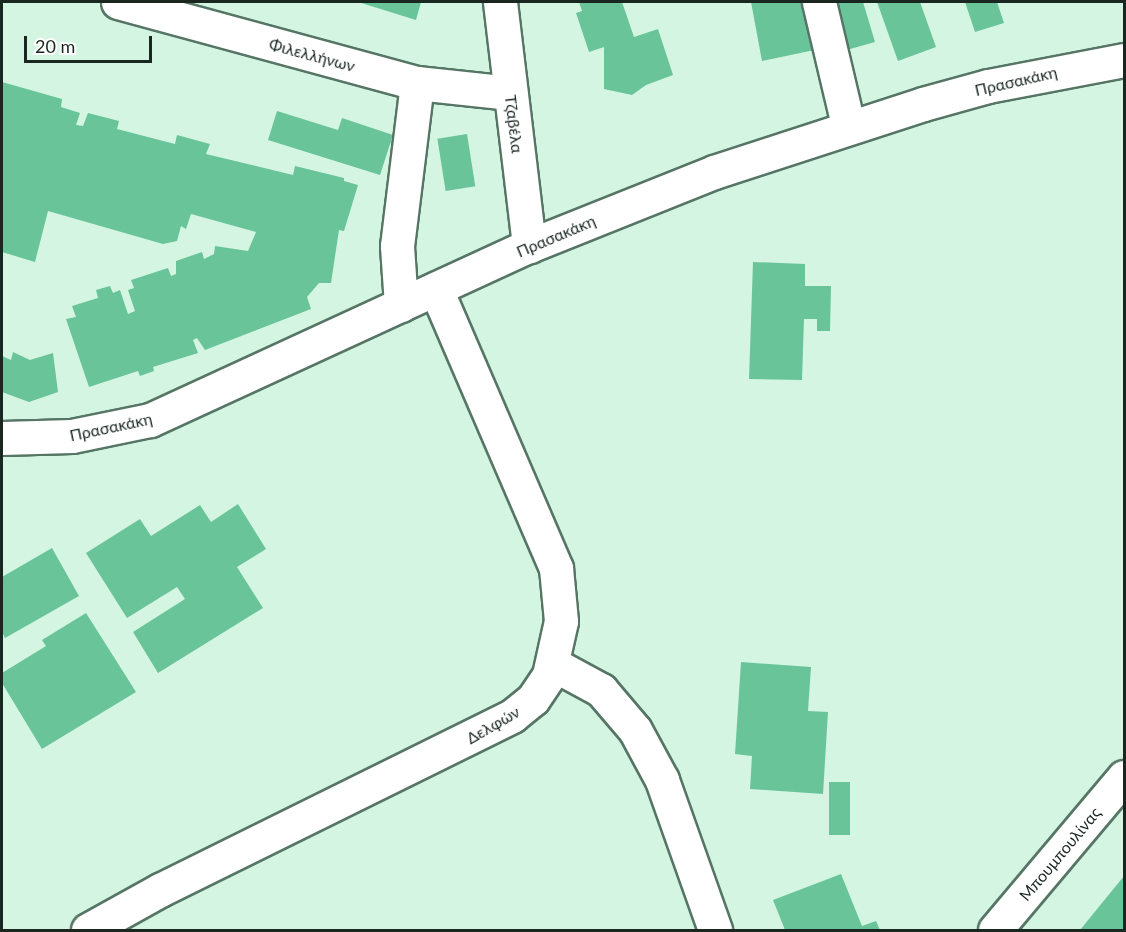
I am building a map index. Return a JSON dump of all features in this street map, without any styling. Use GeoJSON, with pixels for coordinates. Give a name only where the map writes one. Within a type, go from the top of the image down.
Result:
{"type":"FeatureCollection","features":[{"type":"Feature","properties":{"kind":"street","name":"Φιλελλήνων"},"geometry":{"type":"LineString","coordinates":[[118,2],[417,83],[510,93]]}},
{"type":"Feature","properties":{"kind":"street","name":"Τζαβέλα"},"geometry":{"type":"LineString","coordinates":[[500,2],[529,246]]}},
{"type":"Feature","properties":{"kind":"street"},"geometry":{"type":"LineString","coordinates":[[819,2],[849,125]]}},
{"type":"Feature","properties":{"kind":"street","name":"Πρασακάκη"},"geometry":{"type":"LineString","coordinates":[[2,438],[72,436],[150,420],[529,246],[714,172],[849,125],[988,86],[1125,60]]}},
{"type":"Feature","properties":{"kind":"street"},"geometry":{"type":"LineString","coordinates":[[401,304],[397,246],[417,83]]}},
{"type":"Feature","properties":{"kind":"street","name":"Δελφών"},"geometry":{"type":"LineString","coordinates":[[88,930],[170,885],[512,716],[538,693],[553,664],[562,609],[556,568],[436,289]]}},
{"type":"Feature","properties":{"kind":"street"},"geometry":{"type":"LineString","coordinates":[[553,664],[601,690],[635,730],[662,780],[715,930]]}},
{"type":"Feature","properties":{"kind":"street","name":"Μπουμπουλίνας"},"geometry":{"type":"LineString","coordinates":[[995,930],[1125,777]]}},
{"type":"Feature","properties":{"kind":"building"},"geometry":{"type":"Polygon","coordinates":[[[358,2],[421,2],[416,20],[358,2]]]}},
{"type":"Feature","properties":{"kind":"building"},"geometry":{"type":"Polygon","coordinates":[[[579,2],[622,2],[634,37],[658,29],[673,75],[646,85],[632,95],[604,89],[604,47],[589,52],[576,13],[582,11],[579,2]]]}},
{"type":"Feature","properties":{"kind":"building"},"geometry":{"type":"Polygon","coordinates":[[[751,2],[814,2],[824,48],[762,61],[751,2]]]}},
{"type":"Feature","properties":{"kind":"building"},"geometry":{"type":"Polygon","coordinates":[[[828,2],[863,2],[875,42],[843,51],[828,2]]]}},
{"type":"Feature","properties":{"kind":"building"},"geometry":{"type":"Polygon","coordinates":[[[877,2],[920,2],[936,47],[898,61],[877,2]]]}},
{"type":"Feature","properties":{"kind":"building"},"geometry":{"type":"Polygon","coordinates":[[[965,2],[997,2],[1004,23],[975,32],[965,2]]]}},
{"type":"Feature","properties":{"kind":"building"},"geometry":{"type":"Polygon","coordinates":[[[2,82],[62,99],[61,107],[80,113],[76,125],[83,126],[88,113],[119,121],[117,129],[175,144],[177,135],[210,144],[206,154],[293,175],[295,166],[344,178],[344,181],[358,185],[344,231],[339,230],[331,283],[319,283],[307,297],[311,309],[205,350],[197,338],[193,340],[198,353],[153,367],[154,371],[140,376],[138,371],[89,387],[66,319],[76,317],[72,306],[98,298],[96,290],[110,286],[113,293],[120,290],[128,314],[135,311],[128,290],[134,288],[131,280],[168,268],[171,276],[176,274],[176,261],[202,252],[204,259],[214,254],[215,246],[248,251],[256,232],[191,214],[186,229],[181,226],[177,241],[163,244],[48,211],[35,262],[2,252],[2,82]]]}},
{"type":"Feature","properties":{"kind":"building"},"geometry":{"type":"Polygon","coordinates":[[[277,111],[338,130],[342,118],[393,135],[380,175],[268,140],[277,111]]]}},
{"type":"Feature","properties":{"kind":"building"},"geometry":{"type":"Polygon","coordinates":[[[467,134],[475,186],[446,191],[437,139],[467,134]]]}},
{"type":"Feature","properties":{"kind":"building"},"geometry":{"type":"Polygon","coordinates":[[[753,262],[805,264],[805,286],[831,286],[830,331],[817,331],[817,319],[804,319],[802,380],[749,379],[753,262]]]}},
{"type":"Feature","properties":{"kind":"building"},"geometry":{"type":"Polygon","coordinates":[[[13,352],[30,360],[53,353],[58,392],[29,402],[2,392],[2,356],[11,360],[13,352]]]}},
{"type":"Feature","properties":{"kind":"building"},"geometry":{"type":"Polygon","coordinates":[[[238,504],[266,549],[237,567],[263,608],[158,673],[133,632],[185,599],[177,587],[127,618],[86,553],[140,519],[151,536],[200,505],[211,522],[238,504]]]}},
{"type":"Feature","properties":{"kind":"building"},"geometry":{"type":"Polygon","coordinates":[[[52,548],[79,596],[5,638],[2,632],[2,577],[52,548]]]}},
{"type":"Feature","properties":{"kind":"building"},"geometry":{"type":"Polygon","coordinates":[[[86,613],[136,692],[42,749],[2,683],[2,673],[46,646],[42,640],[86,613]]]}},
{"type":"Feature","properties":{"kind":"building"},"geometry":{"type":"Polygon","coordinates":[[[741,662],[811,667],[808,711],[828,712],[823,794],[750,789],[752,756],[735,754],[741,662]]]}},
{"type":"Feature","properties":{"kind":"building"},"geometry":{"type":"Polygon","coordinates":[[[829,782],[850,782],[850,835],[829,835],[829,782]]]}},
{"type":"Feature","properties":{"kind":"building"},"geometry":{"type":"Polygon","coordinates":[[[841,874],[862,926],[876,921],[880,930],[785,930],[773,900],[841,874]]]}},
{"type":"Feature","properties":{"kind":"building"},"geometry":{"type":"Polygon","coordinates":[[[1124,876],[1124,930],[1080,930],[1124,876]]]}}]}
